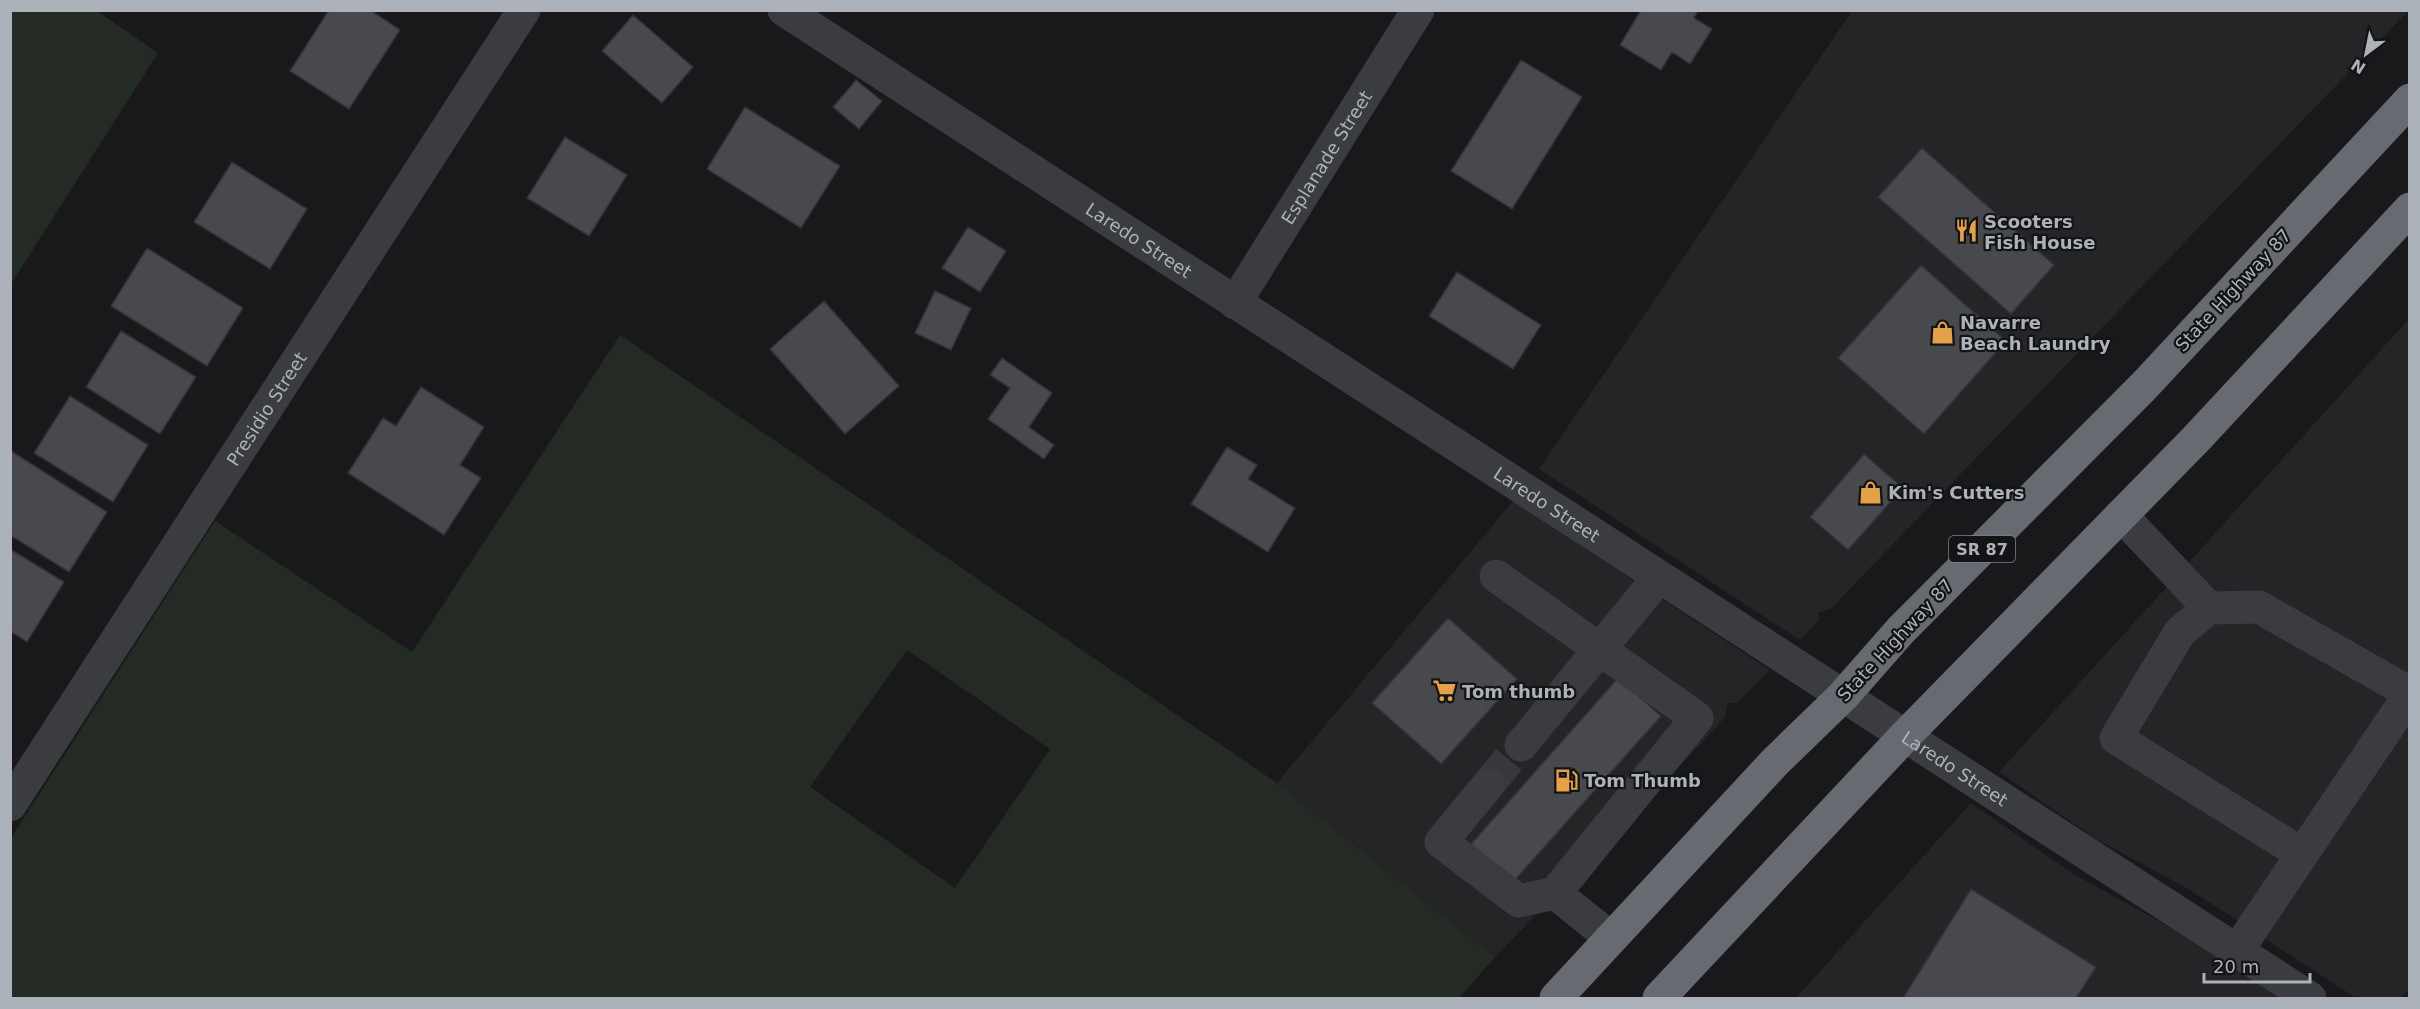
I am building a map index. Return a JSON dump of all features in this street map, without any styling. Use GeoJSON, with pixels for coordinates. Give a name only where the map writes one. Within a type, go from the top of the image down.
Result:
{"type":"FeatureCollection","features":[{"type":"Feature","properties":{"kind":"highway","name":"State Highway 87"},"geometry":{"type":"LineString","coordinates":[[1556,999],[1775,762],[1843,696],[1910,622],[2144,386],[2409,100]]}},
{"type":"Feature","properties":{"kind":"highway"},"geometry":{"type":"LineString","coordinates":[[1659,999],[1905,736],[2196,439],[2409,209]]}},
{"type":"Feature","properties":{"kind":"street","name":"Presidio Street"},"geometry":{"type":"LineString","coordinates":[[10,805],[524,10]]}},
{"type":"Feature","properties":{"kind":"street","name":"Laredo Street"},"geometry":{"type":"LineString","coordinates":[[784,10],[2310,999]]}},
{"type":"Feature","properties":{"kind":"street","name":"Esplanade Street"},"geometry":{"type":"LineString","coordinates":[[1235,303],[1418,10]]}},
{"type":"Feature","properties":{"kind":"street"},"geometry":{"type":"LineString","coordinates":[[2121,515],[2209,608]]}},
{"type":"Feature","properties":{"kind":"street"},"geometry":{"type":"LineString","coordinates":[[1488,785],[1441,842],[1519,901],[1555,893],[1697,718],[1497,576]]}},
{"type":"Feature","properties":{"kind":"street"},"geometry":{"type":"LineString","coordinates":[[1521,745],[1659,577]]}},
{"type":"Feature","properties":{"kind":"street"},"geometry":{"type":"LineString","coordinates":[[2237,951],[2302,854],[2409,693],[2259,608],[2209,608],[2180,632],[2116,738],[2302,854]]}},
{"type":"Feature","properties":{"kind":"street"},"geometry":{"type":"LineString","coordinates":[[1555,893],[1611,938]]}},
{"type":"Feature","properties":{"kind":"shaded area"},"geometry":{"type":"Polygon","coordinates":[[[11,10],[97,11],[158,53],[11,284],[11,10]]]}},
{"type":"Feature","properties":{"kind":"shaded area"},"geometry":{"type":"Polygon","coordinates":[[[1852,11],[2408,11],[1832,608],[1818,613],[1819,620],[1800,640],[1539,469],[1852,11]]]}},
{"type":"Feature","properties":{"kind":"shaded area"},"geometry":{"type":"Polygon","coordinates":[[[2409,319],[2410,988],[2400,998],[2356,998],[2195,893],[2095,838],[1999,772],[2409,319]]]}},
{"type":"Feature","properties":{"kind":"shaded area"},"geometry":{"type":"Polygon","coordinates":[[[620,335],[1277,783],[1495,957],[1459,998],[11,998],[11,838],[215,521],[412,652],[620,335]],[[907,650],[810,787],[955,888],[1050,749],[907,650]]]}},
{"type":"Feature","properties":{"kind":"shaded area"},"geometry":{"type":"Polygon","coordinates":[[[1513,501],[1770,670],[1737,703],[1728,703],[1725,716],[1717,727],[1495,957],[1277,783],[1513,501]]]}},
{"type":"Feature","properties":{"kind":"shaded area"},"geometry":{"type":"Polygon","coordinates":[[[1971,803],[2072,873],[2173,929],[2280,998],[1796,998],[1971,803]]]}},
{"type":"Feature","properties":{"kind":"building"},"geometry":{"type":"Polygon","coordinates":[[[329,10],[370,10],[400,30],[349,109],[290,71],[329,10]]]}},
{"type":"Feature","properties":{"kind":"building"},"geometry":{"type":"Polygon","coordinates":[[[1641,10],[1698,10],[1694,18],[1712,29],[1690,64],[1672,52],[1661,70],[1620,45],[1641,10]]]}},
{"type":"Feature","properties":{"kind":"building"},"geometry":{"type":"Polygon","coordinates":[[[633,15],[693,67],[662,103],[602,51],[633,15]]]}},
{"type":"Feature","properties":{"kind":"building"},"geometry":{"type":"Polygon","coordinates":[[[1521,60],[1582,97],[1512,209],[1451,171],[1521,60]]]}},
{"type":"Feature","properties":{"kind":"building"},"geometry":{"type":"Polygon","coordinates":[[[856,80],[882,101],[859,129],[833,107],[856,80]]]}},
{"type":"Feature","properties":{"kind":"building"},"geometry":{"type":"Polygon","coordinates":[[[745,107],[840,166],[801,228],[707,169],[745,107]]]}},
{"type":"Feature","properties":{"kind":"building"},"geometry":{"type":"Polygon","coordinates":[[[565,137],[627,175],[589,236],[527,198],[565,137]]]}},
{"type":"Feature","properties":{"kind":"building","name":"Scooters Fish House"},"geometry":{"type":"Polygon","coordinates":[[[1922,148],[2054,265],[2011,314],[1878,197],[1922,148]]]}},
{"type":"Feature","properties":{"kind":"building"},"geometry":{"type":"Polygon","coordinates":[[[232,162],[307,209],[270,269],[194,222],[232,162]]]}},
{"type":"Feature","properties":{"kind":"building"},"geometry":{"type":"Polygon","coordinates":[[[968,227],[1006,251],[980,292],[942,268],[968,227]]]}},
{"type":"Feature","properties":{"kind":"building"},"geometry":{"type":"Polygon","coordinates":[[[147,248],[243,308],[207,366],[111,306],[147,248]]]}},
{"type":"Feature","properties":{"kind":"building"},"geometry":{"type":"Polygon","coordinates":[[[1921,265],[2006,341],[1924,434],[1838,358],[1921,265]]]}},
{"type":"Feature","properties":{"kind":"building"},"geometry":{"type":"Polygon","coordinates":[[[1457,272],[1541,325],[1513,369],[1429,316],[1457,272]]]}},
{"type":"Feature","properties":{"kind":"building"},"geometry":{"type":"Polygon","coordinates":[[[935,291],[971,308],[951,350],[915,333],[935,291]]]}},
{"type":"Feature","properties":{"kind":"building"},"geometry":{"type":"Polygon","coordinates":[[[824,301],[899,386],[845,434],[770,349],[824,301]]]}},
{"type":"Feature","properties":{"kind":"building"},"geometry":{"type":"Polygon","coordinates":[[[121,331],[196,377],[160,434],[86,387],[121,331]]]}},
{"type":"Feature","properties":{"kind":"building"},"geometry":{"type":"Polygon","coordinates":[[[1002,358],[1052,393],[1029,427],[1054,445],[1044,459],[988,419],[1010,388],[990,375],[1002,358]]]}},
{"type":"Feature","properties":{"kind":"building"},"geometry":{"type":"Polygon","coordinates":[[[421,387],[484,427],[460,465],[481,478],[444,535],[348,473],[383,418],[396,426],[421,387]]]}},
{"type":"Feature","properties":{"kind":"building"},"geometry":{"type":"Polygon","coordinates":[[[70,396],[148,445],[113,502],[34,453],[70,396]]]}},
{"type":"Feature","properties":{"kind":"building"},"geometry":{"type":"Polygon","coordinates":[[[1227,447],[1257,465],[1248,479],[1295,508],[1268,552],[1191,504],[1227,447]]]}},
{"type":"Feature","properties":{"kind":"building"},"geometry":{"type":"Polygon","coordinates":[[[11,451],[107,512],[69,572],[10,535],[11,451]]]}},
{"type":"Feature","properties":{"kind":"building"},"geometry":{"type":"Polygon","coordinates":[[[1864,454],[1903,488],[1848,550],[1810,517],[1864,454]]]}},
{"type":"Feature","properties":{"kind":"building"},"geometry":{"type":"Polygon","coordinates":[[[10,549],[64,582],[27,642],[10,631],[10,549]]]}},
{"type":"Feature","properties":{"kind":"building","name":"Tom thumb"},"geometry":{"type":"Polygon","coordinates":[[[1448,618],[1517,679],[1441,764],[1372,703],[1448,618]]]}},
{"type":"Feature","properties":{"kind":"building","name":"Tom Thumb"},"geometry":{"type":"Polygon","coordinates":[[[1618,678],[1661,716],[1514,881],[1471,844],[1618,678]]]}},
{"type":"Feature","properties":{"kind":"building"},"geometry":{"type":"Polygon","coordinates":[[[1971,889],[2096,967],[2076,998],[1903,998],[1971,889]]]}},
{"type":"Feature","properties":{"kind":"tunnel"},"geometry":{"type":"LineString","coordinates":[[1488,785],[1521,745]]}},
{"type":"Feature","properties":{"kind":"place","name":"Scooters Fish House"},"geometry":{"type":"Point","coordinates":[1966,231]}},
{"type":"Feature","properties":{"kind":"place","name":"Navarre Beach Laundry"},"geometry":{"type":"Point","coordinates":[1942,332]}},
{"type":"Feature","properties":{"kind":"place","name":"Kim's Cutters"},"geometry":{"type":"Point","coordinates":[1870,492]}},
{"type":"Feature","properties":{"kind":"place","name":"Tom thumb"},"geometry":{"type":"Point","coordinates":[1444,691]}},
{"type":"Feature","properties":{"kind":"place","name":"Tom Thumb"},"geometry":{"type":"Point","coordinates":[1566,780]}}]}
